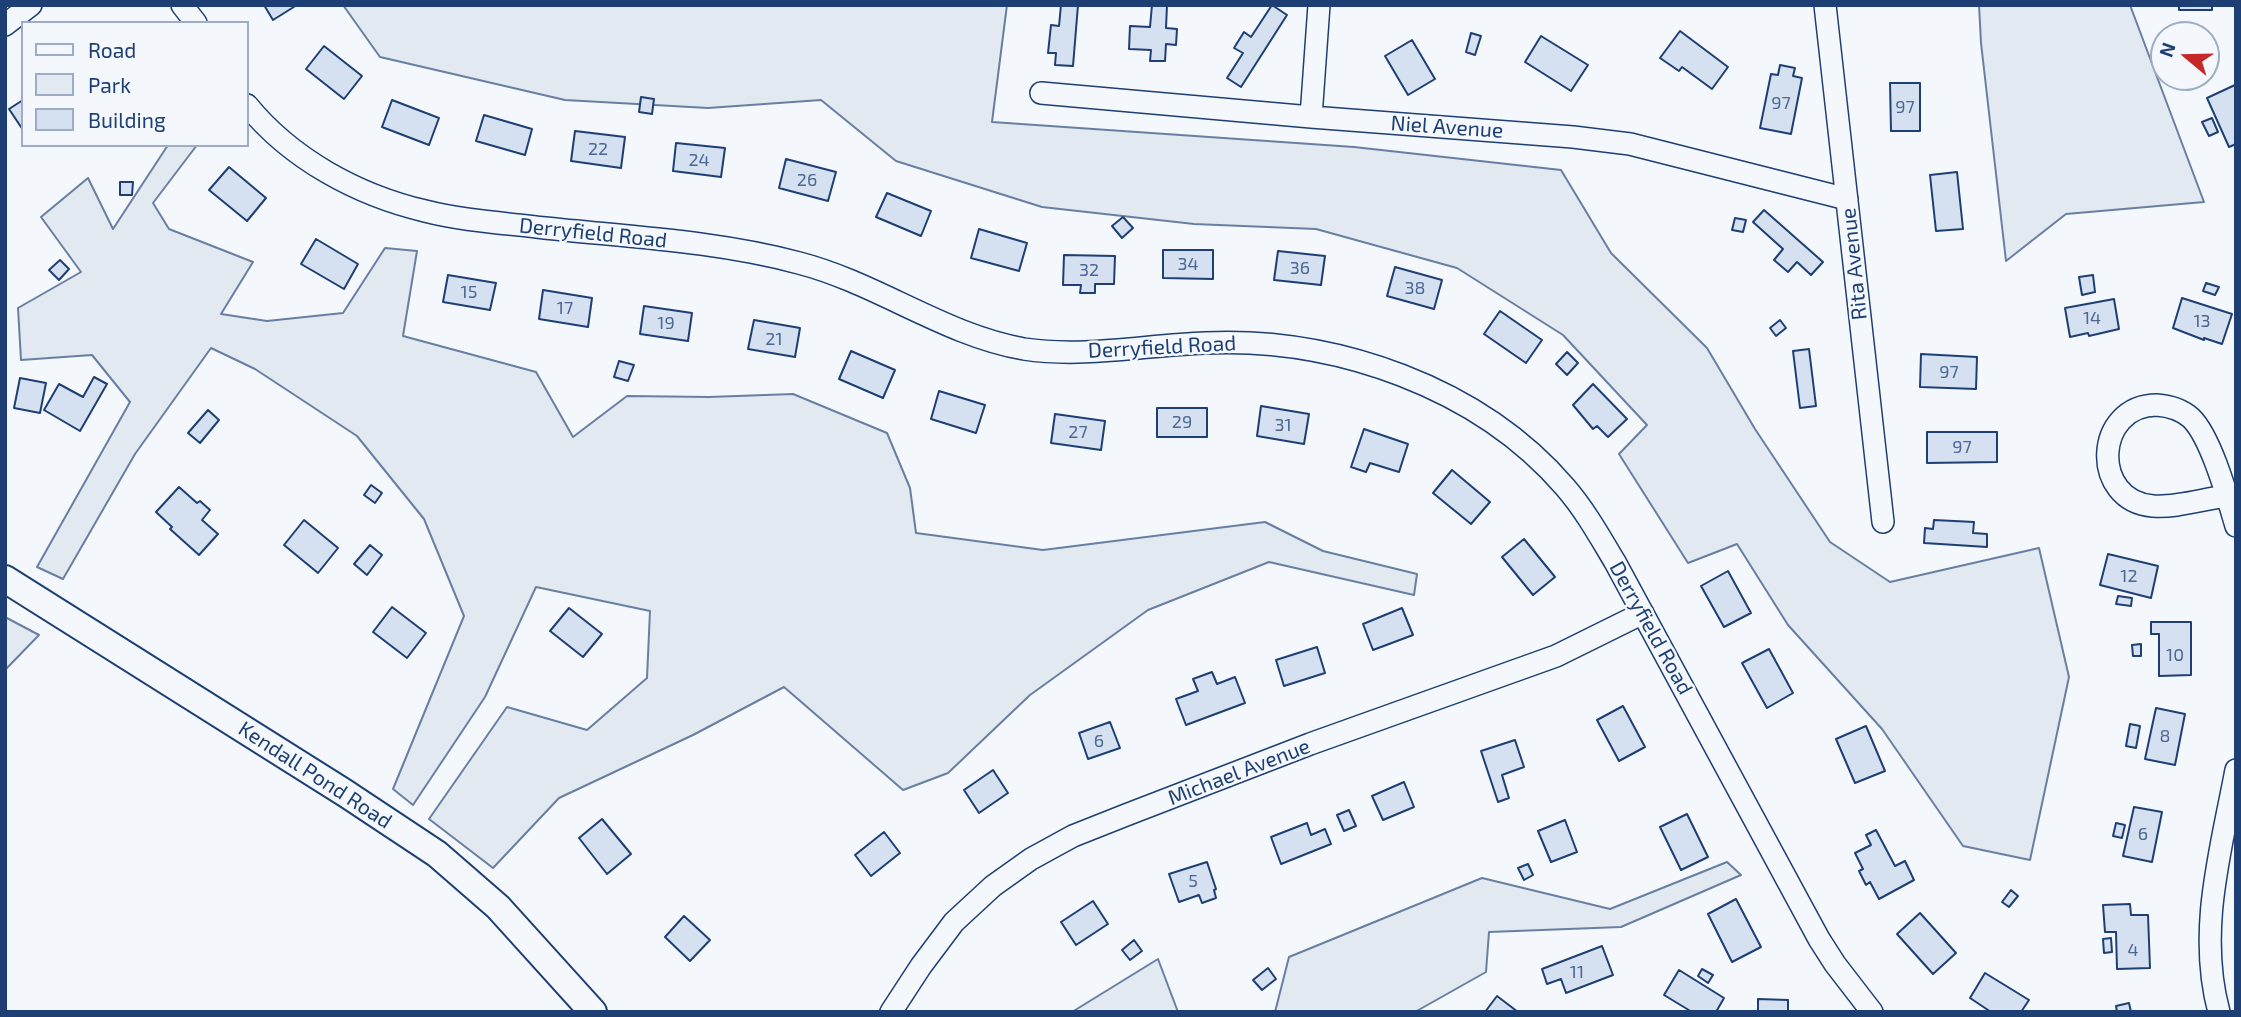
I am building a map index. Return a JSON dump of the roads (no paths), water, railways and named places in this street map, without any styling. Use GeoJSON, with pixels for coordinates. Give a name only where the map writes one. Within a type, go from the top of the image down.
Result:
{"type":"FeatureCollection","features":[{"type":"Feature","properties":{"kind":"street"},"geometry":{"type":"LineString","coordinates":[[5,24],[31,5]]}},
{"type":"Feature","properties":{"kind":"street"},"geometry":{"type":"LineString","coordinates":[[182,5],[194,21]]}},
{"type":"Feature","properties":{"kind":"street"},"geometry":{"type":"LineString","coordinates":[[1311,117],[1319,5]]}},
{"type":"Feature","properties":{"kind":"street","name":"Rita Avenue"},"geometry":{"type":"LineString","coordinates":[[1825,5],[1883,522]]}},
{"type":"Feature","properties":{"kind":"street","name":"Niel Avenue"},"geometry":{"type":"LineString","coordinates":[[1041,93],[1311,117],[1573,136],[1630,144],[1847,199]]}},
{"type":"Feature","properties":{"kind":"street","name":"Derryfield Road"},"geometry":{"type":"LineString","coordinates":[[248,106],[281,142],[325,171],[370,193],[425,211],[474,220],[767,255],[846,277],[950,325],[1024,349],[1053,352],[1208,342],[1244,343],[1349,358],[1398,374],[1452,398],[1483,416],[1542,463],[1567,489],[1589,519],[1643,613],[1819,939],[1872,1012]]}},
{"type":"Feature","properties":{"kind":"street"},"geometry":{"type":"LineString","coordinates":[[2227,496],[2163,506],[2133,500],[2118,487],[2108,469],[2107,448],[2115,428],[2131,413],[2141,408],[2162,405],[2183,412],[2191,418],[2204,436],[2227,496],[2236,526]]}},
{"type":"Feature","properties":{"kind":"street","name":"Kendall Pond Road"},"geometry":{"type":"LineString","coordinates":[[5,579],[437,854],[498,907],[593,1012]]}},
{"type":"Feature","properties":{"kind":"street","name":"Michael Avenue"},"geometry":{"type":"LineString","coordinates":[[891,1012],[954,922],[993,886],[1073,836],[1310,744],[1556,656],[1643,613]]}},
{"type":"Feature","properties":{"kind":"street"},"geometry":{"type":"LineString","coordinates":[[2219,1012],[2210,970],[2210,916],[2236,771]]}}]}
